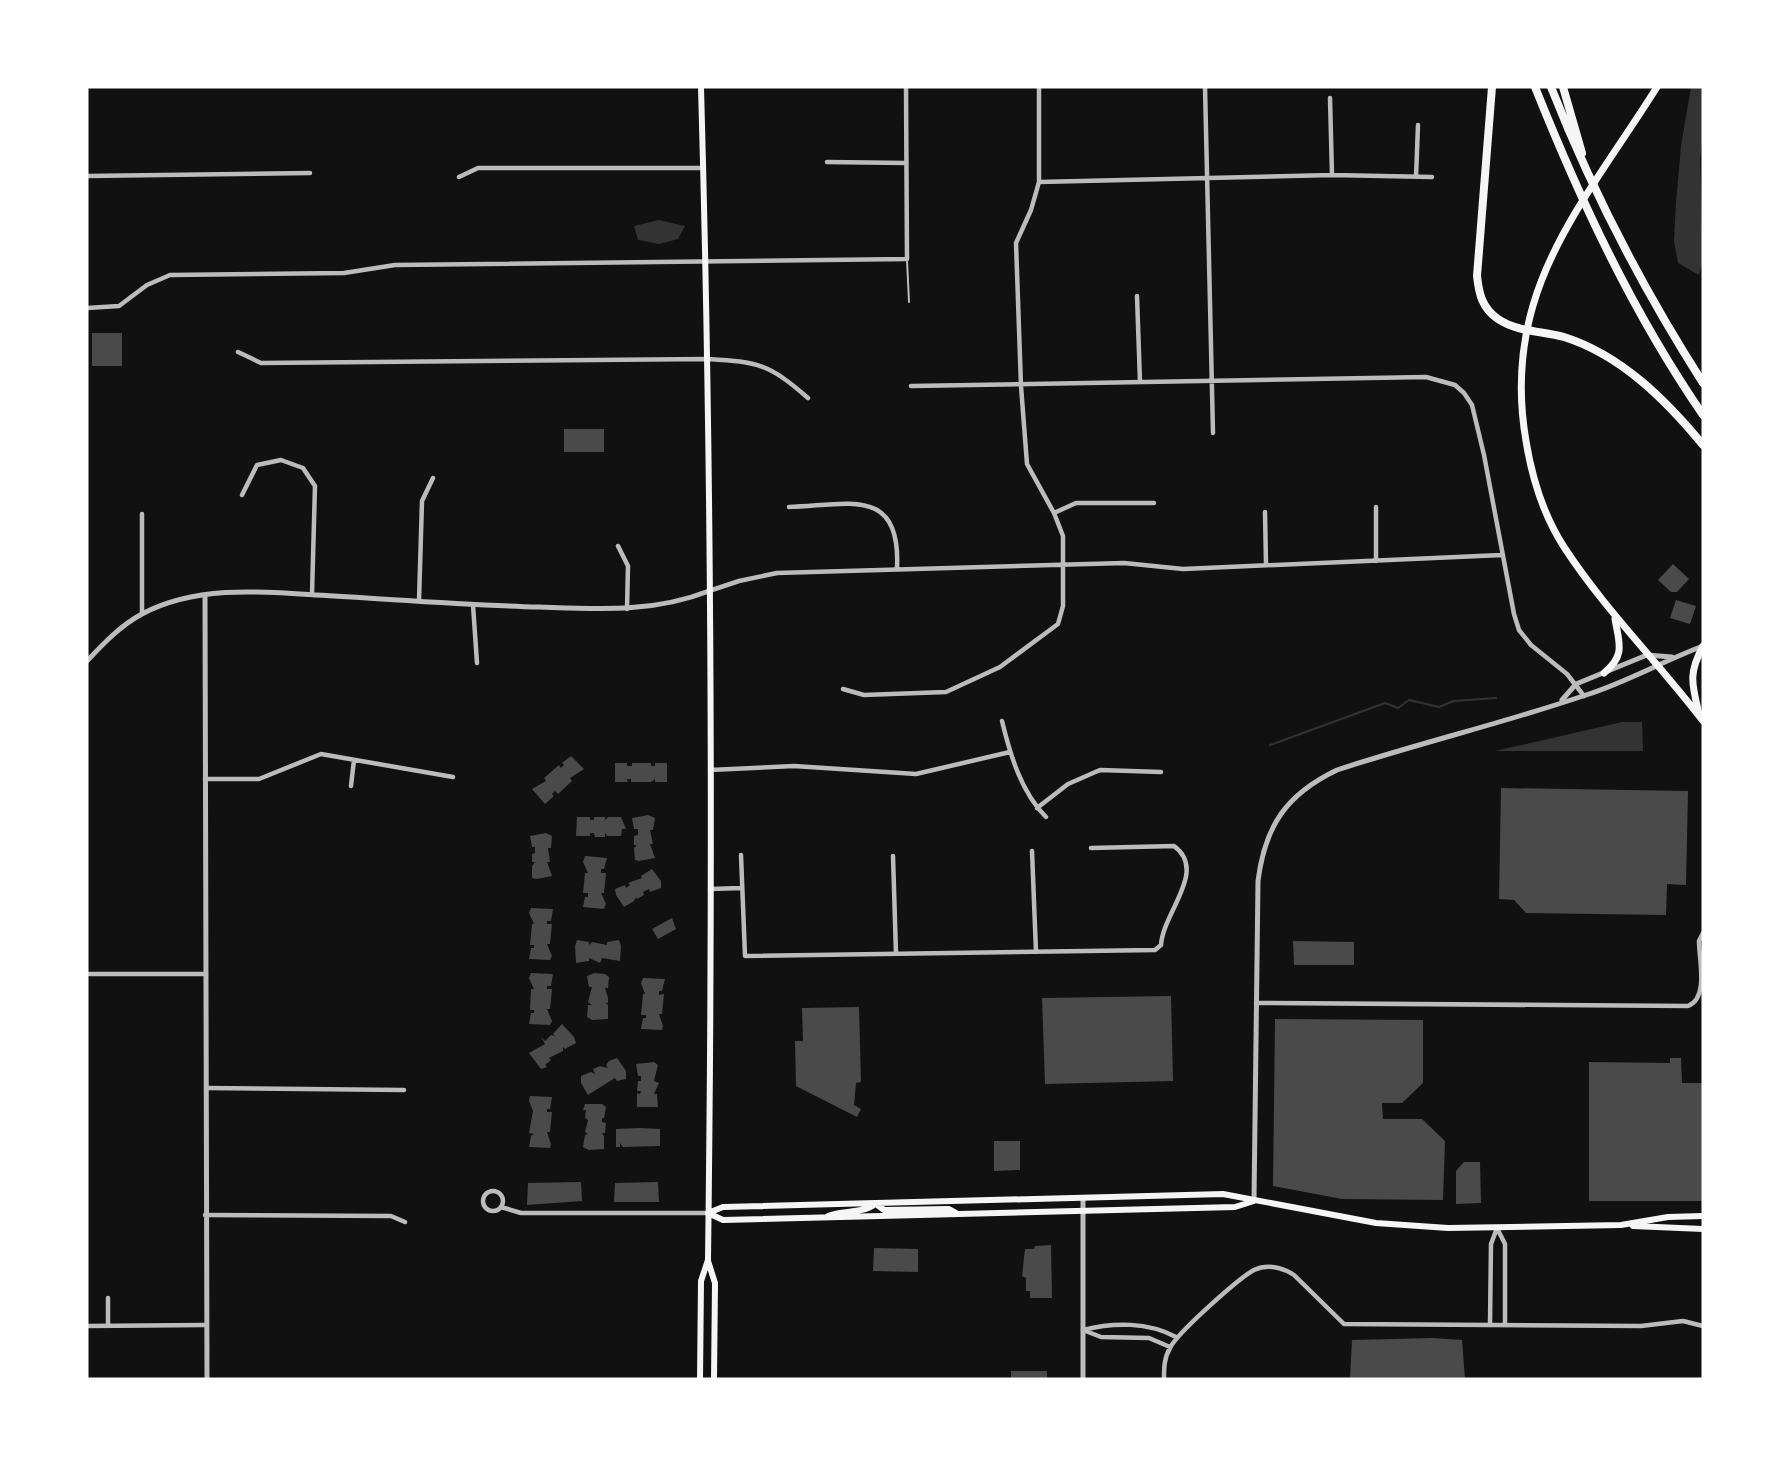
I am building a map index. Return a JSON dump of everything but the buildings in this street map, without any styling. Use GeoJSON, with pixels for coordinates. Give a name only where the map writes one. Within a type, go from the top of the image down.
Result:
{"type":"FeatureCollection","features":[{"type":"Feature","properties":{"kind":"highway"},"geometry":{"type":"LineString","coordinates":[[1492,87],[1478,257],[1479,294],[1486,309],[1500,320],[1526,329],[1563,337],[1594,350],[1643,382],[1687,425],[1703,445]]}},
{"type":"Feature","properties":{"kind":"highway"},"geometry":{"type":"LineString","coordinates":[[1535,87],[1604,246],[1655,339],[1703,415]]}},
{"type":"Feature","properties":{"kind":"highway"},"geometry":{"type":"LineString","coordinates":[[1551,87],[1574,132]]}},
{"type":"Feature","properties":{"kind":"highway"},"geometry":{"type":"LineString","coordinates":[[1563,87],[1586,169],[1616,233],[1655,304],[1703,383]]}},
{"type":"Feature","properties":{"kind":"main road"},"geometry":{"type":"LineString","coordinates":[[701,87],[708,359],[710,770],[708,1260],[715,1283],[714,1379]]}},
{"type":"Feature","properties":{"kind":"main road"},"geometry":{"type":"LineString","coordinates":[[1657,87],[1556,246],[1538,286],[1526,329],[1521,372],[1521,411],[1530,464],[1538,490],[1563,546],[1616,619],[1701,718]]}},
{"type":"Feature","properties":{"kind":"main road"},"geometry":{"type":"LineString","coordinates":[[1604,673],[1616,662],[1620,652],[1616,619]]}},
{"type":"Feature","properties":{"kind":"main road"},"geometry":{"type":"LineString","coordinates":[[1701,718],[1690,679],[1694,662],[1703,646]]}},
{"type":"Feature","properties":{"kind":"main road"},"geometry":{"type":"LineString","coordinates":[[708,1213],[723,1207],[1223,1194],[1376,1223],[1497,1228],[1621,1225],[1703,1229]]}},
{"type":"Feature","properties":{"kind":"main road"},"geometry":{"type":"LineString","coordinates":[[708,1213],[723,1220],[822,1218],[1235,1207],[1254,1201]]}},
{"type":"Feature","properties":{"kind":"main road"},"geometry":{"type":"LineString","coordinates":[[875,1203],[884,1210],[949,1209],[958,1214]]}},
{"type":"Feature","properties":{"kind":"main road"},"geometry":{"type":"LineString","coordinates":[[822,1218],[841,1211],[867,1209],[875,1203]]}},
{"type":"Feature","properties":{"kind":"main road"},"geometry":{"type":"LineString","coordinates":[[1621,1225],[1668,1217],[1703,1216]]}},
{"type":"Feature","properties":{"kind":"main road"},"geometry":{"type":"LineString","coordinates":[[700,1379],[701,1281],[708,1260]]}},
{"type":"Feature","properties":{"kind":"street"},"geometry":{"type":"LineString","coordinates":[[87,308],[119,306],[147,285],[170,275],[344,273],[395,265],[907,259],[906,87]]}},
{"type":"Feature","properties":{"kind":"street"},"geometry":{"type":"LineString","coordinates":[[843,688],[864,695],[946,692],[1000,667],[1058,624],[1064,606],[1064,536],[1027,464],[1021,386],[1016,243],[1031,210],[1039,182],[1039,87]]}},
{"type":"Feature","properties":{"kind":"street"},"geometry":{"type":"LineString","coordinates":[[1205,87],[1213,433]]}},
{"type":"Feature","properties":{"kind":"street"},"geometry":{"type":"LineString","coordinates":[[1330,98],[1332,175]]}},
{"type":"Feature","properties":{"kind":"street"},"geometry":{"type":"LineString","coordinates":[[1416,177],[1418,125]]}},
{"type":"Feature","properties":{"kind":"street"},"geometry":{"type":"LineString","coordinates":[[827,162],[906,163]]}},
{"type":"Feature","properties":{"kind":"street"},"geometry":{"type":"LineString","coordinates":[[459,177],[478,168],[703,168]]}},
{"type":"Feature","properties":{"kind":"street"},"geometry":{"type":"LineString","coordinates":[[87,176],[310,173]]}},
{"type":"Feature","properties":{"kind":"street"},"geometry":{"type":"LineString","coordinates":[[1039,182],[1332,175],[1432,177]]}},
{"type":"Feature","properties":{"kind":"street"},"geometry":{"type":"LineString","coordinates":[[1137,296],[1140,382]]}},
{"type":"Feature","properties":{"kind":"street"},"geometry":{"type":"LineString","coordinates":[[238,352],[261,363],[708,359],[748,361],[767,366],[780,374],[808,398]]}},
{"type":"Feature","properties":{"kind":"street"},"geometry":{"type":"LineString","coordinates":[[911,386],[1021,386],[1426,376],[1455,385],[1472,405],[1519,630],[1531,645],[1576,684],[1584,696]]}},
{"type":"Feature","properties":{"kind":"street"},"geometry":{"type":"LineString","coordinates":[[242,495],[256,465],[281,460],[303,468],[315,486],[312,594]]}},
{"type":"Feature","properties":{"kind":"street"},"geometry":{"type":"LineString","coordinates":[[419,600],[422,501],[433,478]]}},
{"type":"Feature","properties":{"kind":"street"},"geometry":{"type":"LineString","coordinates":[[1054,513],[1076,503],[1154,503]]}},
{"type":"Feature","properties":{"kind":"street"},"geometry":{"type":"LineString","coordinates":[[789,507],[861,505],[874,508],[892,523],[896,534],[897,568]]}},
{"type":"Feature","properties":{"kind":"street"},"geometry":{"type":"LineString","coordinates":[[1376,507],[1376,561]]}},
{"type":"Feature","properties":{"kind":"street"},"geometry":{"type":"LineString","coordinates":[[1265,512],[1266,564]]}},
{"type":"Feature","properties":{"kind":"street"},"geometry":{"type":"LineString","coordinates":[[142,514],[142,614]]}},
{"type":"Feature","properties":{"kind":"street"},"geometry":{"type":"LineString","coordinates":[[618,546],[628,566],[627,609]]}},
{"type":"Feature","properties":{"kind":"street"},"geometry":{"type":"LineString","coordinates":[[87,661],[126,625],[142,614],[173,601],[205,595],[250,591],[472,605],[627,609],[664,605],[739,581],[777,573],[1124,563],[1184,569],[1502,555]]}},
{"type":"Feature","properties":{"kind":"street"},"geometry":{"type":"LineString","coordinates":[[205,595],[205,1325],[207,1379]]}},
{"type":"Feature","properties":{"kind":"street"},"geometry":{"type":"LineString","coordinates":[[472,605],[474,652],[477,663]]}},
{"type":"Feature","properties":{"kind":"street"},"geometry":{"type":"LineString","coordinates":[[1254,1201],[1256,1003],[1261,858],[1269,833],[1281,812],[1298,794],[1316,780],[1337,770],[1561,701],[1584,696],[1658,668],[1674,657],[1703,646]]}},
{"type":"Feature","properties":{"kind":"street"},"geometry":{"type":"LineString","coordinates":[[1561,701],[1576,684],[1647,655],[1674,657]]}},
{"type":"Feature","properties":{"kind":"street"},"geometry":{"type":"LineString","coordinates":[[1002,721],[1010,752],[1037,808],[1046,817]]}},
{"type":"Feature","properties":{"kind":"street"},"geometry":{"type":"LineString","coordinates":[[710,770],[794,766],[916,774],[1010,752]]}},
{"type":"Feature","properties":{"kind":"street"},"geometry":{"type":"LineString","coordinates":[[205,779],[259,779],[321,754],[453,777]]}},
{"type":"Feature","properties":{"kind":"street"},"geometry":{"type":"LineString","coordinates":[[351,786],[354,760]]}},
{"type":"Feature","properties":{"kind":"street"},"geometry":{"type":"LineString","coordinates":[[1037,808],[1068,784],[1100,770],[1161,772]]}},
{"type":"Feature","properties":{"kind":"street"},"geometry":{"type":"LineString","coordinates":[[741,855],[745,956],[1155,950],[1161,945],[1162,929],[1181,893],[1187,876],[1187,862],[1182,852],[1174,846],[1091,848]]}},
{"type":"Feature","properties":{"kind":"street"},"geometry":{"type":"LineString","coordinates":[[1032,851],[1036,951]]}},
{"type":"Feature","properties":{"kind":"street"},"geometry":{"type":"LineString","coordinates":[[893,856],[896,954]]}},
{"type":"Feature","properties":{"kind":"street"},"geometry":{"type":"LineString","coordinates":[[710,889],[741,888]]}},
{"type":"Feature","properties":{"kind":"street"},"geometry":{"type":"LineString","coordinates":[[1256,1003],[1688,1006],[1699,999],[1699,941],[1703,933]]}},
{"type":"Feature","properties":{"kind":"street"},"geometry":{"type":"LineString","coordinates":[[87,974],[206,974]]}},
{"type":"Feature","properties":{"kind":"street"},"geometry":{"type":"LineString","coordinates":[[206,1088],[404,1090]]}},
{"type":"Feature","properties":{"kind":"street"},"geometry":{"type":"LineString","coordinates":[[501,1207],[502,1197],[498,1192],[491,1191],[485,1194],[483,1201],[487,1209],[493,1211],[501,1207],[521,1213],[708,1213]]}},
{"type":"Feature","properties":{"kind":"street"},"geometry":{"type":"LineString","coordinates":[[1083,1199],[1083,1379]]}},
{"type":"Feature","properties":{"kind":"street"},"geometry":{"type":"LineString","coordinates":[[205,1215],[391,1216],[405,1222]]}},
{"type":"Feature","properties":{"kind":"street"},"geometry":{"type":"LineString","coordinates":[[1497,1228],[1505,1245],[1505,1325]]}},
{"type":"Feature","properties":{"kind":"street"},"geometry":{"type":"LineString","coordinates":[[1490,1325],[1491,1244],[1497,1228]]}},
{"type":"Feature","properties":{"kind":"street"},"geometry":{"type":"LineString","coordinates":[[1164,1379],[1164,1364],[1176,1337],[1246,1276],[1263,1268],[1274,1267],[1294,1275],[1344,1324],[1654,1326],[1683,1321],[1703,1326]]}},
{"type":"Feature","properties":{"kind":"street"},"geometry":{"type":"LineString","coordinates":[[108,1298],[108,1326]]}},
{"type":"Feature","properties":{"kind":"street"},"geometry":{"type":"LineString","coordinates":[[87,1326],[205,1325]]}},
{"type":"Feature","properties":{"kind":"street"},"geometry":{"type":"LineString","coordinates":[[1083,1330],[1102,1325],[1148,1326],[1176,1337]]}},
{"type":"Feature","properties":{"kind":"street"},"geometry":{"type":"LineString","coordinates":[[1083,1330],[1101,1338],[1149,1338],[1170,1347]]}},
{"type":"Feature","properties":{"kind":"lane"},"geometry":{"type":"LineString","coordinates":[[907,259],[909,302]]}},
{"type":"Feature","properties":{"kind":"shaded area"},"geometry":{"type":"Polygon","coordinates":[[[1691,87],[1703,87],[1703,134],[1700,159],[1703,260],[1699,275],[1678,263],[1674,241],[1681,146],[1691,87]]]}},
{"type":"Feature","properties":{"kind":"shaded area"},"geometry":{"type":"Polygon","coordinates":[[[659,220],[685,226],[678,239],[659,244],[638,240],[634,226],[659,220]]]}},
{"type":"Feature","properties":{"kind":"shaded area"},"geometry":{"type":"Polygon","coordinates":[[[1622,722],[1642,722],[1643,751],[1495,751],[1622,722]]]}},
{"type":"Feature","properties":{"kind":"waterway"},"geometry":{"type":"LineString","coordinates":[[1270,745],[1385,703],[1398,708],[1409,700],[1439,707],[1454,701],[1496,698]]}}]}
